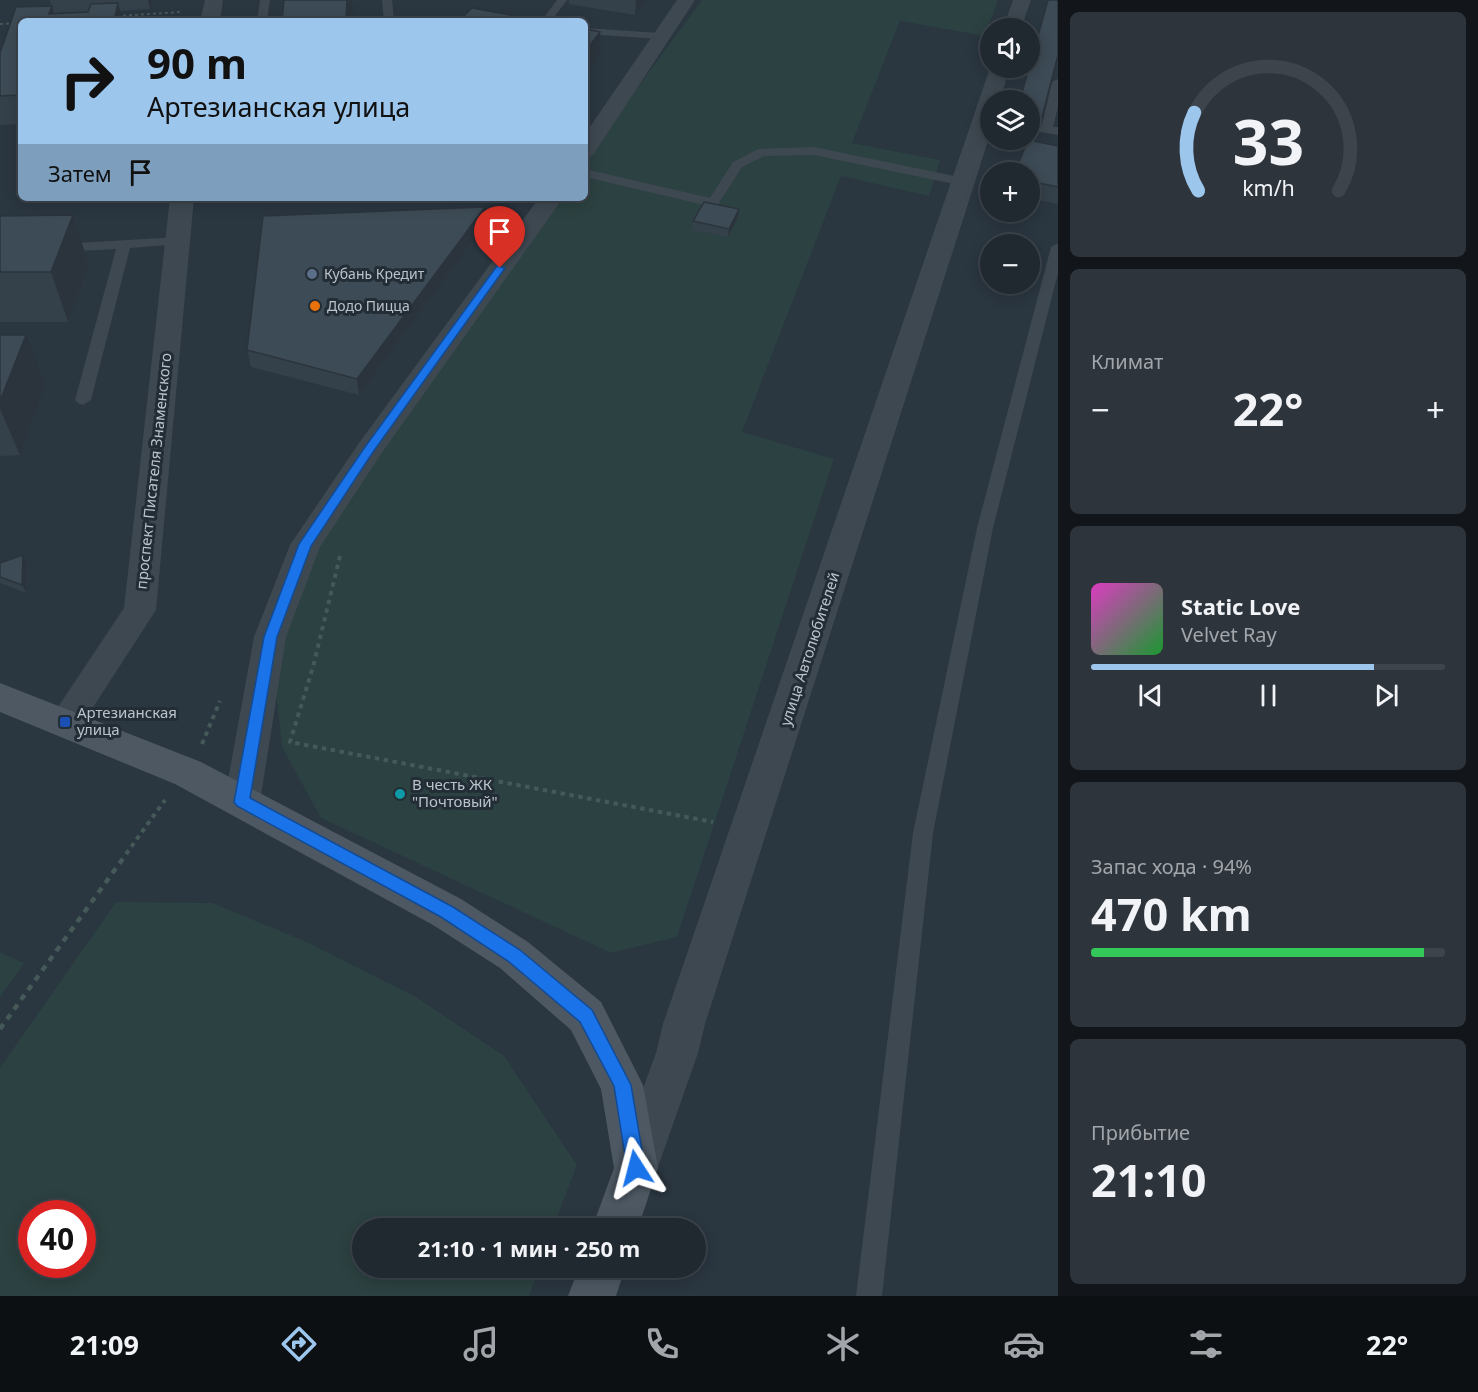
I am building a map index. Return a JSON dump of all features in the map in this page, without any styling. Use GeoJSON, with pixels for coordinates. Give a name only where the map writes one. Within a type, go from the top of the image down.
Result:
{"type":"FeatureCollection","features":[{"type":"Feature","properties":{"kind":"street"},"geometry":{"type":"LineString","coordinates":[[588,146],[686,0]]}},
{"type":"Feature","properties":{"kind":"street"},"geometry":{"type":"LineString","coordinates":[[1016,18],[1022,0]]}},
{"type":"Feature","properties":{"kind":"street","name":"улица Автолюбителей"},"geometry":{"type":"LineString","coordinates":[[618,1218],[677,1053],[684,1024],[980,137]]}},
{"type":"Feature","properties":{"kind":"street","name":"проспект Писателя Знаменского"},"geometry":{"type":"LineString","coordinates":[[64,722],[140,610],[182,201]]}},
{"type":"Feature","properties":{"kind":"street"},"geometry":{"type":"LineString","coordinates":[[242,802],[270,637],[305,544],[369,450],[549,201]]}},
{"type":"Feature","properties":{"kind":"street"},"geometry":{"type":"LineString","coordinates":[[0,698],[188,773],[447,912],[514,955],[586,1016],[622,1085],[636,1168]]}},
{"type":"Feature","properties":{"kind":"street"},"geometry":{"type":"LineString","coordinates":[[592,1296],[598,1278]]}},
{"type":"Feature","properties":{"kind":"lane"},"geometry":{"type":"LineString","coordinates":[[262,18],[264,0]]}},
{"type":"Feature","properties":{"kind":"lane"},"geometry":{"type":"LineString","coordinates":[[387,0],[388,18]]}},
{"type":"Feature","properties":{"kind":"lane"},"geometry":{"type":"LineString","coordinates":[[548,18],[562,0]]}},
{"type":"Feature","properties":{"kind":"lane"},"geometry":{"type":"LineString","coordinates":[[588,31],[661,36]]}},
{"type":"Feature","properties":{"kind":"lane"},"geometry":{"type":"LineString","coordinates":[[1052,130],[1058,82]]}},
{"type":"Feature","properties":{"kind":"lane"},"geometry":{"type":"LineString","coordinates":[[588,174],[713,203],[737,165],[762,152],[814,151],[964,182]]}},
{"type":"Feature","properties":{"kind":"lane"},"geometry":{"type":"LineString","coordinates":[[45,248],[178,241]]}},
{"type":"Feature","properties":{"kind":"lane"},"geometry":{"type":"LineString","coordinates":[[83,400],[124,244]]}},
{"type":"Feature","properties":{"kind":"lane"},"geometry":{"type":"LineString","coordinates":[[869,1296],[923,833],[985,528],[1058,247]]}},
{"type":"Feature","properties":{"kind":"path"},"geometry":{"type":"LineString","coordinates":[[108,17],[212,10]]}},
{"type":"Feature","properties":{"kind":"path"},"geometry":{"type":"LineString","coordinates":[[0,24],[18,23]]}},
{"type":"Feature","properties":{"kind":"path"},"geometry":{"type":"LineString","coordinates":[[341,553],[313,667],[290,742],[714,822]]}},
{"type":"Feature","properties":{"kind":"path"},"geometry":{"type":"LineString","coordinates":[[0,1029],[165,799]]}},
{"type":"Feature","properties":{"kind":"green space"},"geometry":{"type":"Polygon","coordinates":[[[702,0],[998,0],[992,18],[980,18],[980,35],[900,21],[852,143],[940,160],[929,196],[841,176],[742,432],[834,459],[677,937],[611,953],[321,818],[282,747],[270,637],[331,506],[555,201],[588,201],[588,155],[702,0]]]}},
{"type":"Feature","properties":{"kind":"green space"},"geometry":{"type":"Polygon","coordinates":[[[116,902],[212,903],[307,942],[416,997],[504,1056],[577,1165],[557,1218],[352,1218],[352,1278],[535,1278],[529,1296],[0,1296],[0,1068],[116,902]]]}},
{"type":"Feature","properties":{"kind":"green space"},"geometry":{"type":"Polygon","coordinates":[[[0,952],[24,963],[0,997],[0,952]]]}},
{"type":"Feature","properties":{"kind":"building"},"geometry":{"type":"Polygon","coordinates":[[[284,0],[347,0],[346,18],[282,18],[284,0]]]}},
{"type":"Feature","properties":{"kind":"building"},"geometry":{"type":"Polygon","coordinates":[[[1048,0],[1058,0],[1058,55],[1042,117],[1040,117],[1040,90],[1023,90],[1026,78],[1040,78],[1040,29],[1048,0]]]}},
{"type":"Feature","properties":{"kind":"building"},"geometry":{"type":"Polygon","coordinates":[[[118,3],[115,18],[18,18],[18,95],[0,96],[0,53],[16,7],[52,6],[49,14],[88,12],[91,4],[118,3]]]}},
{"type":"Feature","properties":{"kind":"building"},"geometry":{"type":"Polygon","coordinates":[[[472,8],[526,18],[462,18],[472,8]]]}},
{"type":"Feature","properties":{"kind":"building"},"geometry":{"type":"Polygon","coordinates":[[[588,30],[600,32],[588,48],[588,30]]]}},
{"type":"Feature","properties":{"kind":"building"},"geometry":{"type":"Polygon","coordinates":[[[1040,142],[1058,146],[1058,187],[1040,183],[1040,162],[1019,162],[1024,150],[1040,150],[1040,142]]]}},
{"type":"Feature","properties":{"kind":"building"},"geometry":{"type":"Polygon","coordinates":[[[704,202],[739,209],[729,229],[693,221],[704,202]]]}},
{"type":"Feature","properties":{"kind":"building"},"geometry":{"type":"Polygon","coordinates":[[[485,207],[357,379],[247,350],[263,216],[485,207]]]}},
{"type":"Feature","properties":{"kind":"building"},"geometry":{"type":"Polygon","coordinates":[[[73,215],[51,272],[0,272],[0,216],[73,215]]]}},
{"type":"Feature","properties":{"kind":"building"},"geometry":{"type":"Polygon","coordinates":[[[0,335],[26,335],[0,401],[0,335]]]}},
{"type":"Feature","properties":{"kind":"building"},"geometry":{"type":"Polygon","coordinates":[[[23,555],[22,585],[0,577],[0,563],[23,555]]]}},
{"type":"Feature","properties":{"kind":"place","name":"Кубань Кредит"},"geometry":{"type":"Point","coordinates":[312,274]}},
{"type":"Feature","properties":{"kind":"place","name":"Додо Пицца"},"geometry":{"type":"Point","coordinates":[315,306]}},
{"type":"Feature","properties":{"kind":"place","name":"Артезианская улица"},"geometry":{"type":"Point","coordinates":[65,722]}},
{"type":"Feature","properties":{"kind":"place","name":"В честь ЖК \"Почтовый\""},"geometry":{"type":"Point","coordinates":[400,794]}},
{"type":"Feature","properties":{"kind":"route"},"geometry":{"type":"LineString","coordinates":[[500,268],[369,450],[305,544],[270,637],[242,802],[447,912],[514,955],[586,1016],[622,1085],[636,1168]]}}]}
